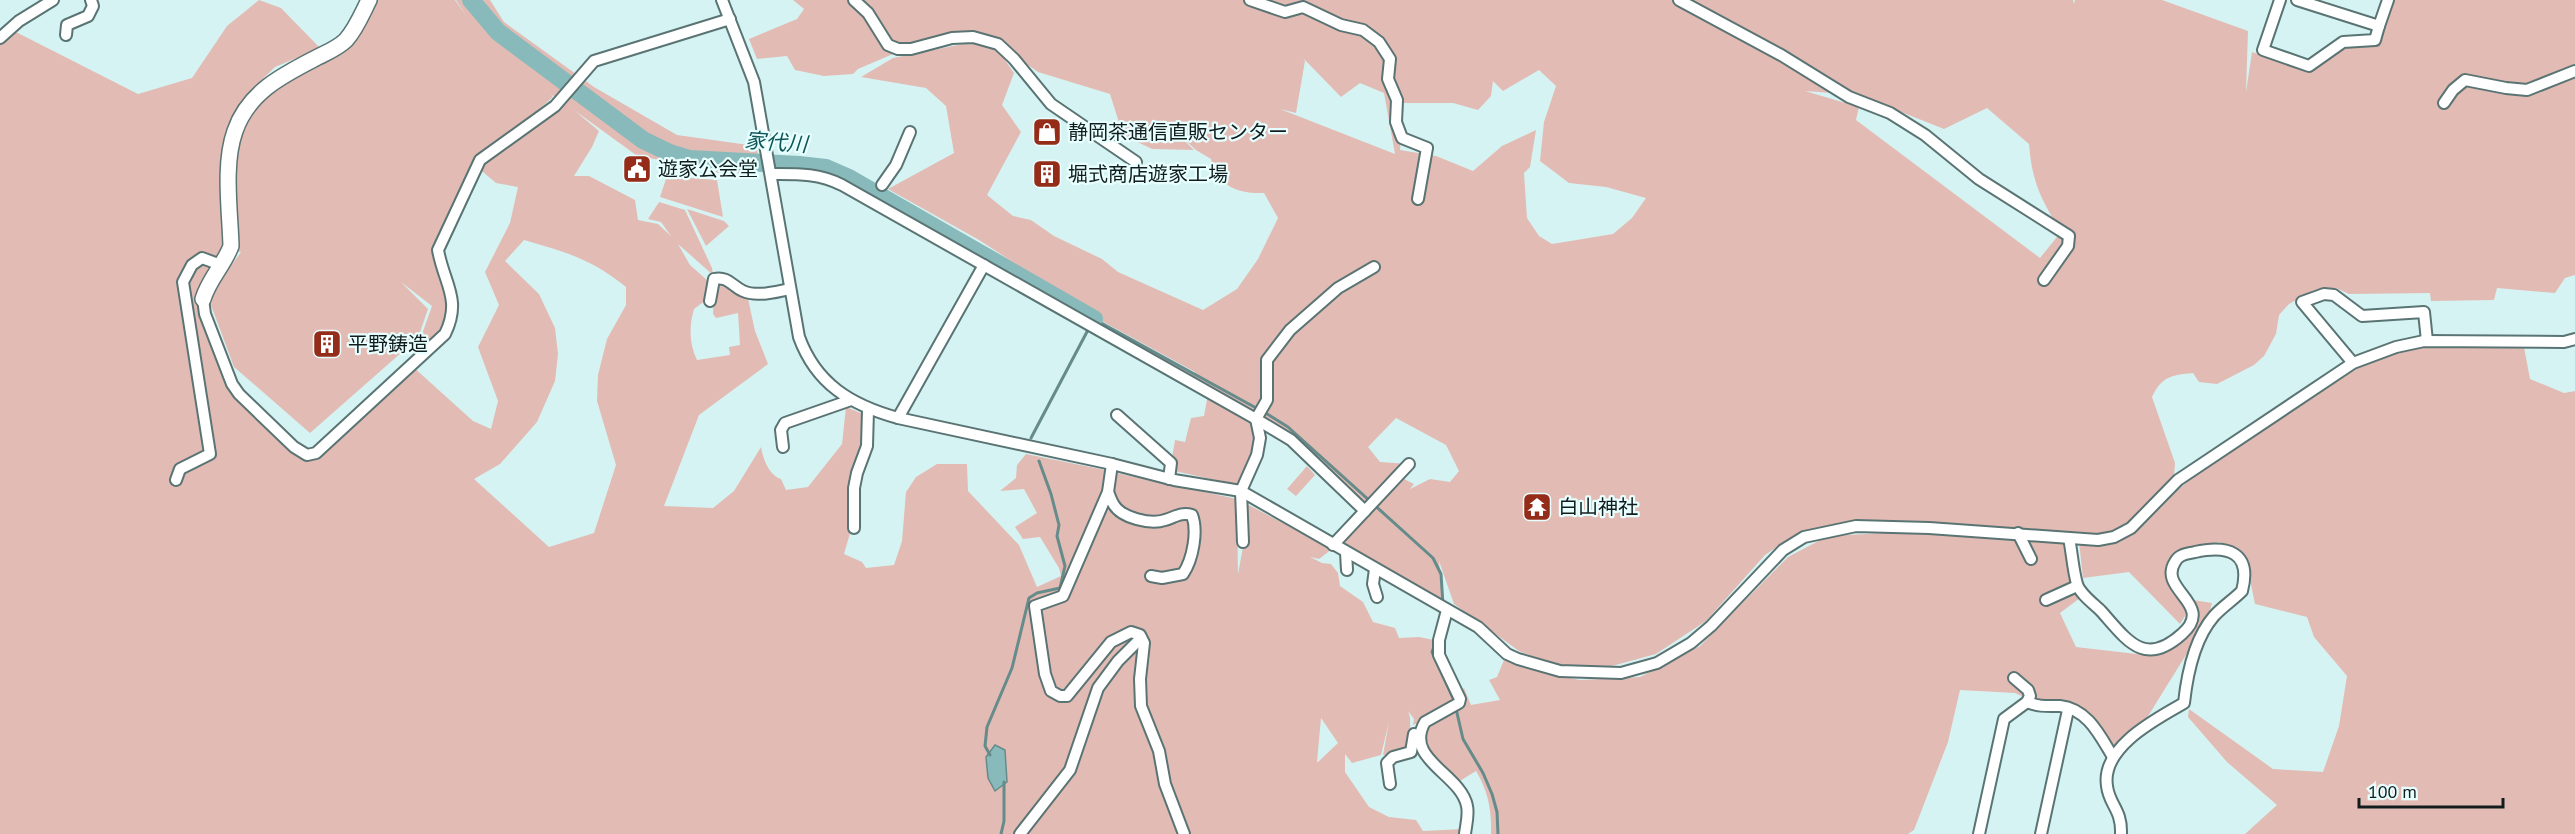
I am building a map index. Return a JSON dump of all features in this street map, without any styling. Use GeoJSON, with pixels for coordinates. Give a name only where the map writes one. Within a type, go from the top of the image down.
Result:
{"type":"FeatureCollection","features":[{"type":"Feature","properties":{"kind":"street"},"geometry":{"type":"LineString","coordinates":[[0,38],[19,21],[53,0]]}},
{"type":"Feature","properties":{"kind":"street"},"geometry":{"type":"LineString","coordinates":[[66,35],[67,25],[88,16],[93,6],[91,0]]}},
{"type":"Feature","properties":{"kind":"street"},"geometry":{"type":"LineString","coordinates":[[369,0],[357,25],[345,40],[333,50],[273,81],[257,94],[244,111],[235,131],[229,154],[231,246],[207,287],[203,299],[205,314],[232,384],[239,394],[294,447],[307,455],[316,453],[445,334],[453,318],[454,308],[438,250],[480,160],[555,106],[594,61],[730,19]]}},
{"type":"Feature","properties":{"kind":"street"},"geometry":{"type":"LineString","coordinates":[[722,0],[754,82],[799,337],[806,356],[816,371],[830,385],[868,410],[898,418],[1112,464],[1170,479],[1241,491],[1478,627],[1507,654],[1560,671],[1622,673],[1657,663],[1691,643],[1712,626],[1783,550],[1804,537],[1856,526],[2107,539],[2131,528],[2178,480],[2353,363],[2396,346],[2427,341],[2564,342],[2575,339]]}},
{"type":"Feature","properties":{"kind":"street"},"geometry":{"type":"LineString","coordinates":[[854,0],[868,13],[888,45],[898,49],[911,49],[952,38],[973,37],[998,44],[1014,58],[1051,104],[1136,162]]}},
{"type":"Feature","properties":{"kind":"street"},"geometry":{"type":"LineString","coordinates":[[1250,0],[1285,12],[1303,7],[1341,25],[1363,30],[1379,42],[1390,59],[1388,79],[1397,100],[1396,122],[1402,138],[1427,148],[1419,199]]}},
{"type":"Feature","properties":{"kind":"street"},"geometry":{"type":"LineString","coordinates":[[1679,0],[1781,55],[1849,97],[1890,113],[1925,135],[1979,178],[2069,236],[2068,246],[2044,280]]}},
{"type":"Feature","properties":{"kind":"street"},"geometry":{"type":"LineString","coordinates":[[2280,0],[2263,50],[2309,66],[2343,42],[2375,40],[2388,0]]}},
{"type":"Feature","properties":{"kind":"street"},"geometry":{"type":"LineString","coordinates":[[2297,0],[2379,26]]}},
{"type":"Feature","properties":{"kind":"street"},"geometry":{"type":"LineString","coordinates":[[2444,103],[2453,90],[2465,80],[2528,90],[2575,71]]}},
{"type":"Feature","properties":{"kind":"street"},"geometry":{"type":"LineString","coordinates":[[882,185],[896,165],[910,132]]}},
{"type":"Feature","properties":{"kind":"street"},"geometry":{"type":"LineString","coordinates":[[771,174],[825,176],[1257,417],[1291,440],[1369,507]]}},
{"type":"Feature","properties":{"kind":"street"},"geometry":{"type":"LineString","coordinates":[[176,480],[180,469],[210,454],[183,282],[192,265],[202,258],[221,265]]}},
{"type":"Feature","properties":{"kind":"street"},"geometry":{"type":"LineString","coordinates":[[898,418],[984,266]]}},
{"type":"Feature","properties":{"kind":"street"},"geometry":{"type":"LineString","coordinates":[[1243,542],[1241,491],[1257,455],[1260,438],[1257,417],[1267,400],[1267,360],[1290,330],[1338,288],[1374,267]]}},
{"type":"Feature","properties":{"kind":"street"},"geometry":{"type":"LineString","coordinates":[[710,301],[714,279],[720,277],[736,284],[743,291],[763,293],[790,289]]}},
{"type":"Feature","properties":{"kind":"street"},"geometry":{"type":"LineString","coordinates":[[2353,363],[2302,302],[2324,294],[2334,295],[2362,315],[2424,312],[2427,341]]}},
{"type":"Feature","properties":{"kind":"street"},"geometry":{"type":"LineString","coordinates":[[783,447],[781,430],[785,423],[851,399]]}},
{"type":"Feature","properties":{"kind":"street"},"geometry":{"type":"LineString","coordinates":[[854,528],[854,488],[856,472],[867,446],[868,410]]}},
{"type":"Feature","properties":{"kind":"street"},"geometry":{"type":"LineString","coordinates":[[1117,415],[1171,463],[1170,479]]}},
{"type":"Feature","properties":{"kind":"street"},"geometry":{"type":"LineString","coordinates":[[1112,464],[1108,492],[1063,596],[1035,606],[1045,674],[1051,691],[1060,696],[1067,696],[1111,642],[1131,632],[1141,638],[1144,643],[1140,679],[1142,706],[1159,751],[1166,784],[1184,834]]}},
{"type":"Feature","properties":{"kind":"street"},"geometry":{"type":"LineString","coordinates":[[1333,545],[1409,464]]}},
{"type":"Feature","properties":{"kind":"street"},"geometry":{"type":"LineString","coordinates":[[1108,492],[1114,506],[1121,512],[1150,523],[1184,513],[1192,514],[1196,526],[1188,567],[1183,574],[1172,578],[1151,576]]}},
{"type":"Feature","properties":{"kind":"street"},"geometry":{"type":"LineString","coordinates":[[2018,533],[2031,559]]}},
{"type":"Feature","properties":{"kind":"street"},"geometry":{"type":"LineString","coordinates":[[2069,538],[2078,586],[2129,642],[2142,650],[2156,650],[2183,634],[2193,617],[2192,606],[2174,583],[2172,572],[2174,563],[2181,555],[2220,548],[2235,554],[2245,568],[2242,591],[2213,617],[2196,649],[2187,677],[2184,704],[2152,721],[2113,757],[2106,773],[2107,789],[2120,814],[2121,834]]}},
{"type":"Feature","properties":{"kind":"street"},"geometry":{"type":"LineString","coordinates":[[1346,552],[1347,570]]}},
{"type":"Feature","properties":{"kind":"street"},"geometry":{"type":"LineString","coordinates":[[1375,569],[1373,584],[1377,597]]}},
{"type":"Feature","properties":{"kind":"street"},"geometry":{"type":"LineString","coordinates":[[2046,600],[2078,586]]}},
{"type":"Feature","properties":{"kind":"street"},"geometry":{"type":"LineString","coordinates":[[1390,784],[1387,764],[1393,757],[1411,752],[1414,729],[1454,705],[1459,692],[1439,655],[1443,607]]}},
{"type":"Feature","properties":{"kind":"street"},"geometry":{"type":"LineString","coordinates":[[1020,834],[1070,770],[1098,688],[1118,661],[1141,638]]}},
{"type":"Feature","properties":{"kind":"street"},"geometry":{"type":"LineString","coordinates":[[1979,834],[2004,719],[2027,702],[2030,696],[2028,690],[2014,678]]}},
{"type":"Feature","properties":{"kind":"street"},"geometry":{"type":"LineString","coordinates":[[2027,702],[2038,707],[2063,706],[2089,718],[2113,757]]}},
{"type":"Feature","properties":{"kind":"street"},"geometry":{"type":"LineString","coordinates":[[2041,834],[2068,710]]}},
{"type":"Feature","properties":{"kind":"street"},"geometry":{"type":"LineString","coordinates":[[1425,722],[1419,738],[1420,747],[1427,758],[1461,792],[1467,806],[1465,834]]}},
{"type":"Feature","properties":{"kind":"shaded area"},"geometry":{"type":"Polygon","coordinates":[[[259,0],[281,8],[320,48],[275,67],[247,94],[229,140],[256,99],[326,54],[372,0],[455,0],[466,15],[456,0],[490,0],[504,22],[569,69],[594,87],[677,135],[756,146],[762,171],[724,174],[636,155],[574,110],[599,131],[574,176],[589,176],[635,200],[638,220],[658,224],[671,236],[661,222],[648,219],[659,202],[685,210],[712,268],[713,275],[678,244],[690,265],[708,281],[706,300],[694,309],[691,322],[691,341],[697,360],[730,355],[729,347],[740,345],[738,313],[716,318],[713,314],[714,284],[747,294],[755,331],[768,364],[699,415],[664,506],[713,508],[734,491],[761,447],[767,466],[781,479],[786,490],[808,487],[842,444],[846,407],[868,416],[851,530],[844,554],[862,562],[866,568],[894,565],[902,541],[906,492],[916,477],[937,464],[967,464],[968,491],[1019,545],[1037,587],[1061,576],[1059,568],[1040,537],[1023,539],[1015,527],[1037,513],[1024,489],[1000,491],[1016,478],[1017,465],[1026,454],[1110,471],[1103,497],[1098,499],[1113,498],[1116,473],[1237,499],[1238,574],[1243,547],[1243,502],[1332,549],[1319,559],[1310,557],[1322,563],[1331,564],[1338,573],[1340,586],[1363,602],[1373,622],[1395,628],[1399,638],[1419,637],[1434,640],[1435,651],[1459,692],[1464,688],[1471,705],[1500,700],[1489,680],[1497,677],[1504,660],[1532,670],[1580,680],[1640,677],[1700,646],[1788,557],[1828,536],[1922,531],[2063,542],[2074,585],[2080,598],[2060,613],[2076,647],[2154,656],[2182,639],[2196,610],[2193,600],[2212,603],[2207,621],[2145,721],[2111,751],[2094,719],[2083,712],[2037,703],[2015,693],[1960,690],[1948,742],[1914,830],[1908,834],[1491,834],[1488,801],[1484,786],[1476,771],[1455,784],[1428,758],[1421,728],[1451,707],[1413,725],[1414,719],[1408,711],[1411,752],[1383,755],[1389,722],[1381,755],[1352,763],[1345,754],[1345,772],[1369,807],[1389,817],[1416,820],[1423,831],[1463,829],[1462,834],[0,834],[0,40],[10,29],[138,94],[192,78],[227,26],[259,0]],[[551,95],[553,97],[480,160],[561,99],[551,95]],[[477,167],[439,256],[453,301],[445,334],[411,365],[473,421],[491,429],[498,401],[478,347],[499,305],[485,272],[510,223],[518,187],[496,183],[477,167]],[[524,240],[505,261],[539,294],[555,328],[558,354],[555,381],[537,422],[500,464],[474,479],[549,547],[594,533],[616,465],[597,401],[598,375],[607,339],[626,305],[626,287],[590,263],[524,240]],[[231,246],[203,299],[232,384],[294,447],[315,453],[411,365],[432,306],[401,282],[428,309],[418,338],[310,433],[234,367],[208,297],[241,252],[233,251],[231,246]],[[1321,718],[1317,762],[1338,743],[1321,718]]]}},
{"type":"Feature","properties":{"kind":"shaded area"},"geometry":{"type":"Polygon","coordinates":[[[793,0],[2073,0],[2074,4],[2075,0],[2162,0],[2248,31],[2246,92],[2252,52],[2310,71],[2345,42],[2376,43],[2389,0],[2575,0],[2575,275],[2565,278],[2555,293],[2497,288],[2494,300],[2431,301],[2430,293],[2349,294],[2336,288],[2314,290],[2289,304],[2279,315],[2276,334],[2264,356],[2254,365],[2217,384],[2199,382],[2193,373],[2173,376],[2159,385],[2152,397],[2175,463],[2174,477],[2118,532],[2098,534],[1929,523],[1867,522],[1828,525],[1794,535],[1765,555],[1706,621],[1656,654],[1612,666],[1555,666],[1519,651],[1454,604],[1439,561],[1443,601],[1340,543],[1365,513],[1309,456],[1257,418],[1251,463],[1244,479],[1238,485],[1170,470],[1175,440],[1185,442],[1191,418],[1204,416],[1208,394],[826,175],[778,172],[779,157],[829,164],[862,178],[1010,260],[888,189],[954,153],[946,106],[926,88],[861,77],[893,58],[963,44],[990,43],[973,37],[925,45],[888,46],[893,54],[858,69],[853,74],[824,76],[795,70],[787,56],[757,59],[749,39],[797,19],[804,9],[793,0]],[[994,44],[1014,73],[1002,105],[1021,132],[987,195],[1013,216],[1031,220],[1054,236],[1102,259],[1118,272],[1203,310],[1237,289],[1258,259],[1278,218],[1264,193],[1237,190],[1224,182],[1214,168],[1211,159],[1196,150],[1167,124],[1194,150],[1152,149],[1123,135],[1110,94],[1038,72],[998,44],[994,44]],[[1303,58],[1305,61],[1296,113],[1280,109],[1395,154],[1384,93],[1360,83],[1341,97],[1303,58]],[[1539,70],[1503,91],[1493,81],[1491,96],[1478,110],[1453,103],[1404,103],[1400,150],[1436,156],[1473,171],[1502,146],[1536,130],[1530,167],[1524,173],[1527,218],[1539,236],[1552,244],[1613,234],[1632,218],[1646,198],[1606,187],[1569,183],[1540,161],[1544,122],[1556,86],[1539,70]],[[1833,85],[1845,94],[1805,91],[1859,107],[1856,120],[2040,258],[2061,232],[2035,180],[2029,144],[1987,108],[1944,129],[1833,85]],[[1380,264],[1368,266],[1310,305],[1281,341],[1349,281],[1380,264]],[[1098,319],[1105,327],[1219,388],[1193,373],[1195,372],[1098,319]],[[1396,418],[1368,447],[1380,462],[1409,464],[1396,479],[1404,479],[1414,484],[1410,489],[1430,479],[1450,482],[1459,471],[1446,445],[1396,418]]]}},
{"type":"Feature","properties":{"kind":"shaded area"},"geometry":{"type":"Polygon","coordinates":[[[667,176],[717,180],[723,217],[660,197],[667,176]]]}},
{"type":"Feature","properties":{"kind":"shaded area"},"geometry":{"type":"Polygon","coordinates":[[[687,209],[724,221],[729,226],[706,246],[687,209]]]}},
{"type":"Feature","properties":{"kind":"shaded area"},"geometry":{"type":"Polygon","coordinates":[[[2425,347],[2524,347],[2530,379],[2564,393],[2575,391],[2575,834],[2245,834],[2277,805],[2227,762],[2188,717],[2189,709],[2273,769],[2323,772],[2339,726],[2347,676],[2314,637],[2307,617],[2255,604],[2245,555],[2220,542],[2182,549],[2170,561],[2166,576],[2175,596],[2190,608],[2180,624],[2129,572],[2083,578],[2079,542],[2112,543],[2130,533],[2198,472],[2346,375],[2377,358],[2425,347]]]}},
{"type":"Feature","properties":{"kind":"shaded area"},"geometry":{"type":"Polygon","coordinates":[[[1307,466],[1315,475],[1296,496],[1287,489],[1307,466]]]}},
{"type":"Feature","properties":{"kind":"water"},"geometry":{"type":"Polygon","coordinates":[[[995,745],[1005,750],[1007,782],[995,791],[988,778],[986,757],[995,745]]]}},
{"type":"Feature","properties":{"kind":"waterway","name":"家代川"},"geometry":{"type":"LineString","coordinates":[[471,0],[498,32],[643,140],[670,153],[690,159],[826,168],[849,178],[1094,319]]}},
{"type":"Feature","properties":{"kind":"waterway"},"geometry":{"type":"LineString","coordinates":[[1092,322],[1094,319],[1258,409]]}},
{"type":"Feature","properties":{"kind":"waterway"},"geometry":{"type":"LineString","coordinates":[[1031,438],[1089,328]]}},
{"type":"Feature","properties":{"kind":"waterway"},"geometry":{"type":"LineString","coordinates":[[1264,412],[1288,427],[1433,558],[1441,574],[1443,605]]}},
{"type":"Feature","properties":{"kind":"waterway"},"geometry":{"type":"LineString","coordinates":[[990,755],[985,746],[987,727],[1012,668],[1029,598],[1037,593],[1060,588],[1065,566],[1057,536],[1059,525],[1039,461]]}},
{"type":"Feature","properties":{"kind":"waterway"},"geometry":{"type":"LineString","coordinates":[[1435,644],[1432,652],[1454,700],[1463,739],[1483,773],[1492,794],[1497,812],[1498,834]]}},
{"type":"Feature","properties":{"kind":"waterway"},"geometry":{"type":"LineString","coordinates":[[1001,834],[1004,821],[1004,782]]}},
{"type":"Feature","properties":{"kind":"place","name":"静岡茶通信直販センター"},"geometry":{"type":"Point","coordinates":[1047,132]}},
{"type":"Feature","properties":{"kind":"place","name":"遊家公会堂"},"geometry":{"type":"Point","coordinates":[637,169]}},
{"type":"Feature","properties":{"kind":"place","name":"堀式商店遊家工場"},"geometry":{"type":"Point","coordinates":[1047,174]}},
{"type":"Feature","properties":{"kind":"place","name":"平野鋳造"},"geometry":{"type":"Point","coordinates":[327,344]}},
{"type":"Feature","properties":{"kind":"place","name":"白山神社"},"geometry":{"type":"Point","coordinates":[1537,507]}}]}
